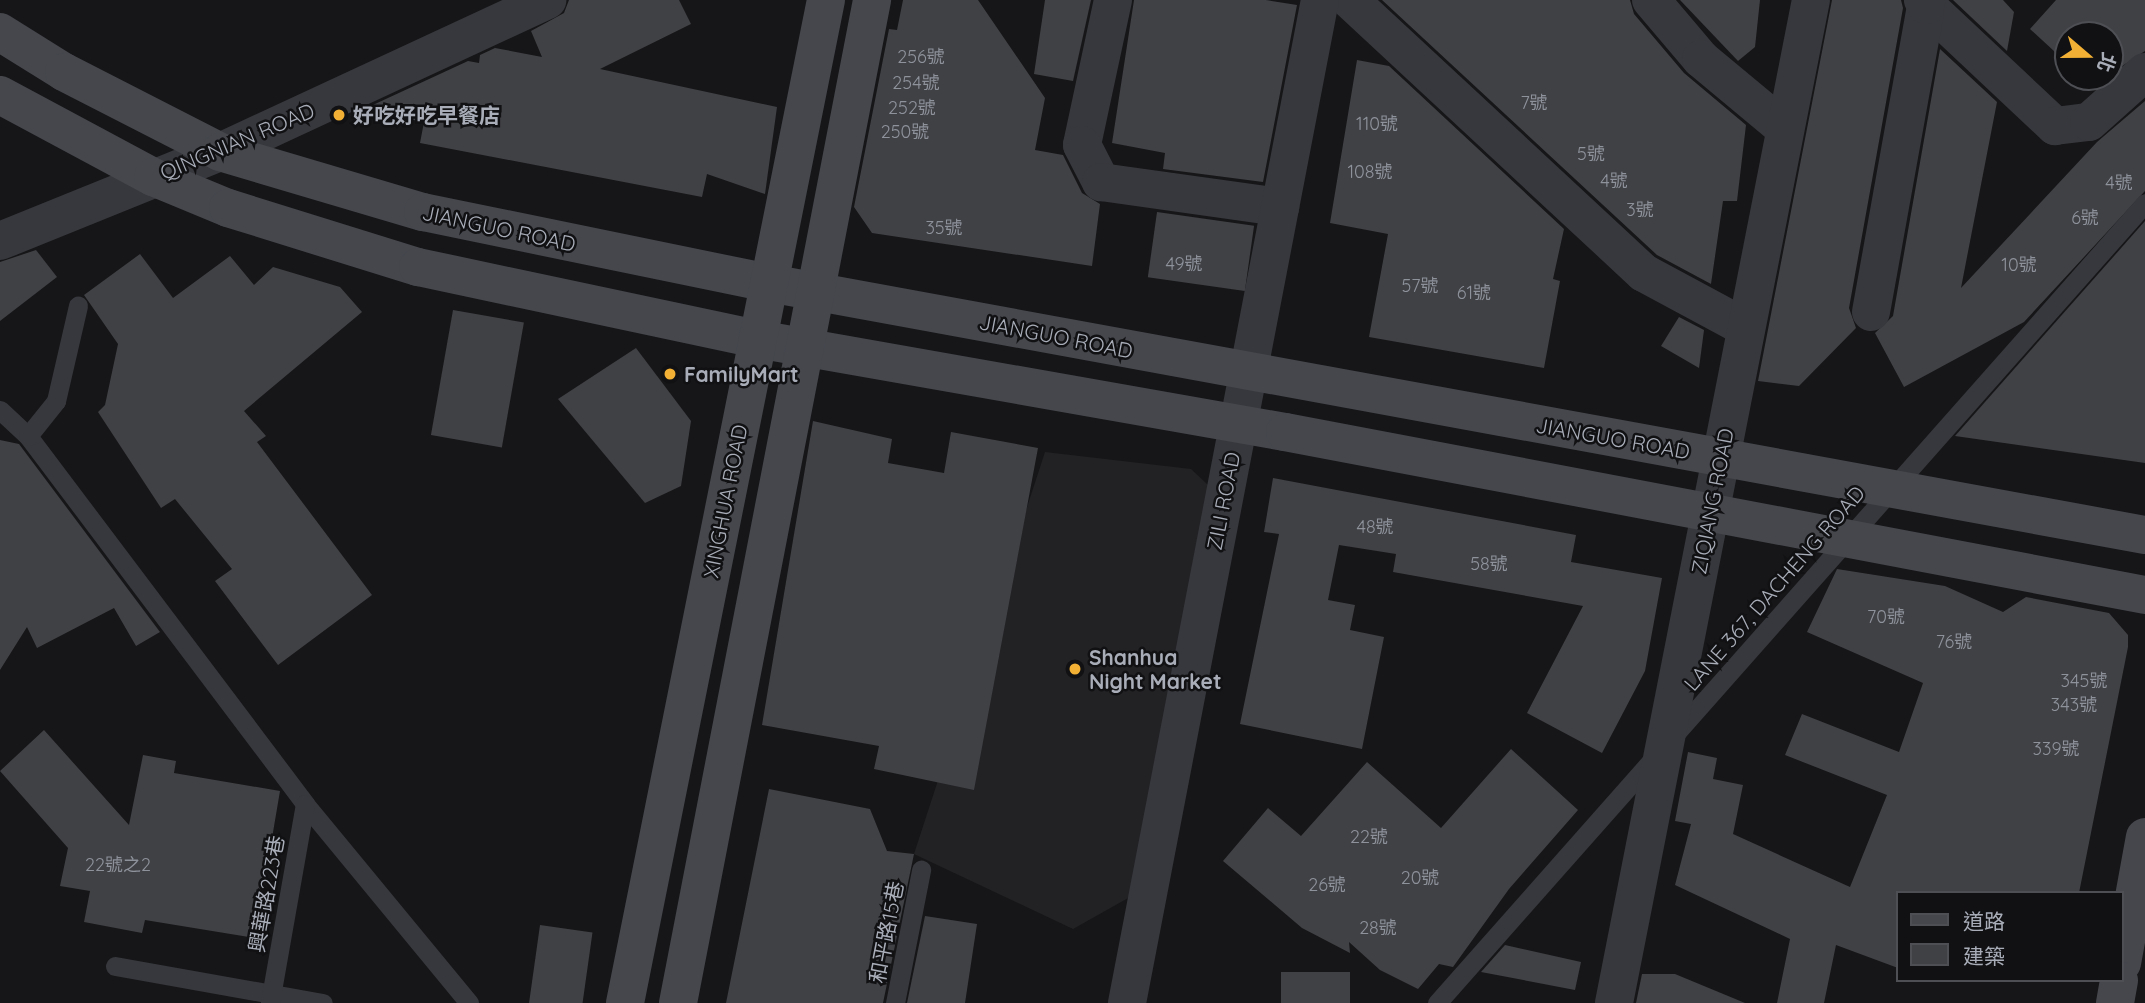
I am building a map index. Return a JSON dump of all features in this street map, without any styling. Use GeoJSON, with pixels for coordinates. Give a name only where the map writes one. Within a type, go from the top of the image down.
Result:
{"type":"FeatureCollection","features":[{"type":"Feature","properties":{"kind":"street","name":"QINGNIAN ROAD"},"geometry":{"type":"LineString","coordinates":[[0,241],[220,152],[547,0]]}},
{"type":"Feature","properties":{"kind":"street","name":"XINGHUA ROAD"},"geometry":{"type":"LineString","coordinates":[[625,1003],[826,0]]}},
{"type":"Feature","properties":{"kind":"street"},"geometry":{"type":"LineString","coordinates":[[678,1003],[819,292],[872,0]]}},
{"type":"Feature","properties":{"kind":"street"},"geometry":{"type":"LineString","coordinates":[[1113,0],[1082,145],[1101,182],[1280,207]]}},
{"type":"Feature","properties":{"kind":"street","name":"ZILI ROAD"},"geometry":{"type":"LineString","coordinates":[[1127,1003],[1320,0]]}},
{"type":"Feature","properties":{"kind":"street"},"geometry":{"type":"LineString","coordinates":[[1350,0],[1644,273],[1746,328]]}},
{"type":"Feature","properties":{"kind":"street"},"geometry":{"type":"LineString","coordinates":[[1651,0],[1701,59],[1786,129]]}},
{"type":"Feature","properties":{"kind":"street","name":"ZIQIANG ROAD"},"geometry":{"type":"LineString","coordinates":[[1614,1003],[1811,0]]}},
{"type":"Feature","properties":{"kind":"street"},"geometry":{"type":"LineString","coordinates":[[1924,3],[2055,126],[2089,122],[2145,72]]}},
{"type":"Feature","properties":{"kind":"street"},"geometry":{"type":"LineString","coordinates":[[1871,312],[1924,3]]}},
{"type":"Feature","properties":{"kind":"street","name":"JIANGUO ROAD"},"geometry":{"type":"LineString","coordinates":[[0,32],[64,72],[220,152],[373,200],[769,283],[2145,535]]}},
{"type":"Feature","properties":{"kind":"street"},"geometry":{"type":"LineString","coordinates":[[0,94],[153,177],[332,244],[418,267],[757,339],[1238,423],[2145,595]]}},
{"type":"Feature","properties":{"kind":"street"},"geometry":{"type":"LineString","coordinates":[[2124,952],[2145,837]]}},
{"type":"Feature","properties":{"kind":"street"},"geometry":{"type":"LineString","coordinates":[[2115,1003],[2119,982]]}},
{"type":"Feature","properties":{"kind":"lane","name":"LANE 367, DACHENG ROAD"},"geometry":{"type":"LineString","coordinates":[[1437,1003],[2145,203]]}},
{"type":"Feature","properties":{"kind":"lane"},"geometry":{"type":"LineString","coordinates":[[28,436],[56,401],[78,306]]}},
{"type":"Feature","properties":{"kind":"lane"},"geometry":{"type":"LineString","coordinates":[[0,410],[28,436],[306,804],[468,1003]]}},
{"type":"Feature","properties":{"kind":"lane","name":"興華路223巷"},"geometry":{"type":"LineString","coordinates":[[271,997],[306,804]]}},
{"type":"Feature","properties":{"kind":"lane","name":"和平路15巷"},"geometry":{"type":"LineString","coordinates":[[895,1003],[921,870]]}},
{"type":"Feature","properties":{"kind":"lane"},"geometry":{"type":"LineString","coordinates":[[115,966],[271,997],[323,1003]]}},
{"type":"Feature","properties":{"kind":"shaded area","name":"Shanhua Night Market"},"geometry":{"type":"Polygon","coordinates":[[[1045,452],[1191,469],[1208,485],[1137,893],[1073,929],[914,854],[1045,452]]]}},
{"type":"Feature","properties":{"kind":"building"},"geometry":{"type":"Polygon","coordinates":[[[569,0],[679,0],[691,24],[600,69],[777,107],[765,194],[707,174],[702,197],[420,143],[424,122],[362,110],[468,61],[479,63],[480,55],[495,48],[542,57],[531,31],[564,13],[569,0]]]}},
{"type":"Feature","properties":{"kind":"building"},"geometry":{"type":"Polygon","coordinates":[[[903,0],[978,0],[1045,98],[1035,150],[1063,155],[1082,193],[1100,204],[1092,266],[872,233],[854,207],[889,29],[897,30],[903,0]]]}},
{"type":"Feature","properties":{"kind":"building"},"geometry":{"type":"Polygon","coordinates":[[[1045,0],[1091,0],[1073,81],[1034,74],[1045,0]]]}},
{"type":"Feature","properties":{"kind":"building"},"geometry":{"type":"Polygon","coordinates":[[[1134,0],[1266,0],[1297,5],[1263,182],[1163,169],[1165,153],[1112,143],[1134,0]]]}},
{"type":"Feature","properties":{"kind":"building"},"geometry":{"type":"Polygon","coordinates":[[[1382,0],[1630,0],[1634,14],[1684,73],[1746,125],[1737,201],[1723,201],[1711,284],[1657,255],[1382,0]]]}},
{"type":"Feature","properties":{"kind":"building"},"geometry":{"type":"Polygon","coordinates":[[[1680,0],[1760,0],[1755,47],[1738,61],[1680,0]]]}},
{"type":"Feature","properties":{"kind":"building"},"geometry":{"type":"Polygon","coordinates":[[[1832,0],[1901,0],[1903,8],[1849,308],[1856,328],[1799,386],[1758,381],[1832,0]]]}},
{"type":"Feature","properties":{"kind":"building"},"geometry":{"type":"Polygon","coordinates":[[[1953,0],[2003,0],[2014,12],[2007,51],[1953,0]]]}},
{"type":"Feature","properties":{"kind":"building"},"geometry":{"type":"Polygon","coordinates":[[[2056,0],[2145,0],[2145,51],[2124,65],[2124,21],[2054,21],[2054,51],[2030,29],[2056,0]]]}},
{"type":"Feature","properties":{"kind":"building"},"geometry":{"type":"Polygon","coordinates":[[[1940,49],[1997,102],[1961,288],[2097,142],[2145,101],[2145,191],[2024,322],[1904,387],[1875,333],[1893,316],[1940,49]]]}},
{"type":"Feature","properties":{"kind":"building"},"geometry":{"type":"Polygon","coordinates":[[[1357,60],[1389,66],[1564,229],[1553,279],[1560,281],[1544,368],[1369,337],[1388,234],[1330,223],[1357,60]]]}},
{"type":"Feature","properties":{"kind":"building"},"geometry":{"type":"Polygon","coordinates":[[[1157,212],[1254,226],[1245,291],[1148,277],[1157,212]]]}},
{"type":"Feature","properties":{"kind":"building"},"geometry":{"type":"Polygon","coordinates":[[[2145,221],[2145,463],[1955,436],[2145,221]]]}},
{"type":"Feature","properties":{"kind":"building"},"geometry":{"type":"Polygon","coordinates":[[[36,250],[57,277],[0,321],[0,262],[36,250]]]}},
{"type":"Feature","properties":{"kind":"building"},"geometry":{"type":"Polygon","coordinates":[[[140,254],[173,298],[230,256],[254,285],[273,267],[340,287],[362,312],[244,411],[266,436],[257,442],[372,595],[278,665],[215,581],[232,569],[175,499],[161,508],[98,412],[105,405],[118,344],[84,295],[140,254]]]}},
{"type":"Feature","properties":{"kind":"building"},"geometry":{"type":"Polygon","coordinates":[[[453,310],[524,323],[502,448],[431,435],[453,310]]]}},
{"type":"Feature","properties":{"kind":"building"},"geometry":{"type":"Polygon","coordinates":[[[1679,317],[1704,330],[1699,368],[1661,346],[1679,317]]]}},
{"type":"Feature","properties":{"kind":"building"},"geometry":{"type":"Polygon","coordinates":[[[636,348],[691,421],[681,486],[645,503],[558,399],[636,348]]]}},
{"type":"Feature","properties":{"kind":"building"},"geometry":{"type":"Polygon","coordinates":[[[813,421],[892,439],[888,463],[944,473],[951,432],[1038,448],[974,790],[874,769],[879,746],[762,725],[813,421]]]}},
{"type":"Feature","properties":{"kind":"building"},"geometry":{"type":"Polygon","coordinates":[[[0,440],[19,444],[160,632],[136,646],[114,608],[37,648],[27,627],[0,670],[0,440]]]}},
{"type":"Feature","properties":{"kind":"building"},"geometry":{"type":"Polygon","coordinates":[[[1273,478],[1576,535],[1571,562],[1662,578],[1645,671],[1602,753],[1527,713],[1583,606],[1393,572],[1396,554],[1339,545],[1328,600],[1355,605],[1350,630],[1384,637],[1362,749],[1240,724],[1279,534],[1264,532],[1273,478]]]}},
{"type":"Feature","properties":{"kind":"building"},"geometry":{"type":"Polygon","coordinates":[[[1837,569],[1945,586],[2003,612],[2026,597],[2109,613],[2128,635],[2128,647],[2079,891],[1896,891],[1896,967],[1836,945],[1824,1003],[1777,1003],[1790,939],[1675,885],[1691,824],[1675,821],[1688,752],[1717,758],[1713,779],[1743,785],[1733,834],[1850,887],[1887,795],[1785,755],[1802,714],[1899,752],[1923,683],[1807,632],[1837,569]]]}},
{"type":"Feature","properties":{"kind":"building"},"geometry":{"type":"Polygon","coordinates":[[[44,730],[129,825],[143,755],[176,761],[174,773],[280,791],[255,938],[145,920],[142,933],[84,922],[90,891],[60,886],[68,848],[0,771],[44,730]]]}},
{"type":"Feature","properties":{"kind":"building"},"geometry":{"type":"Polygon","coordinates":[[[1511,749],[1578,810],[1509,889],[1453,967],[1439,964],[1418,989],[1380,970],[1349,942],[1350,953],[1302,928],[1223,861],[1268,808],[1301,836],[1367,762],[1441,828],[1511,749]]]}},
{"type":"Feature","properties":{"kind":"building"},"geometry":{"type":"Polygon","coordinates":[[[769,789],[870,809],[887,851],[914,854],[883,1003],[726,1003],[769,789]]]}},
{"type":"Feature","properties":{"kind":"building"},"geometry":{"type":"Polygon","coordinates":[[[925,916],[977,924],[965,1003],[907,1003],[925,916]]]}},
{"type":"Feature","properties":{"kind":"building"},"geometry":{"type":"Polygon","coordinates":[[[540,925],[592,932],[583,1003],[529,1003],[540,925]]]}},
{"type":"Feature","properties":{"kind":"building"},"geometry":{"type":"Polygon","coordinates":[[[1505,945],[1581,962],[1575,990],[1481,972],[1505,945]]]}},
{"type":"Feature","properties":{"kind":"building"},"geometry":{"type":"Polygon","coordinates":[[[1281,972],[1350,972],[1350,1003],[1281,1003],[1281,972]]]}},
{"type":"Feature","properties":{"kind":"building"},"geometry":{"type":"Polygon","coordinates":[[[1642,974],[1675,974],[1745,1003],[1636,1003],[1642,974]]]}},
{"type":"Feature","properties":{"kind":"place","name":"好吃好吃早餐店"},"geometry":{"type":"Point","coordinates":[339,115]}},
{"type":"Feature","properties":{"kind":"place","name":"FamilyMart"},"geometry":{"type":"Point","coordinates":[670,374]}},
{"type":"Feature","properties":{"kind":"place","name":"Shanhua Night Market"},"geometry":{"type":"Point","coordinates":[1075,669]}}]}
